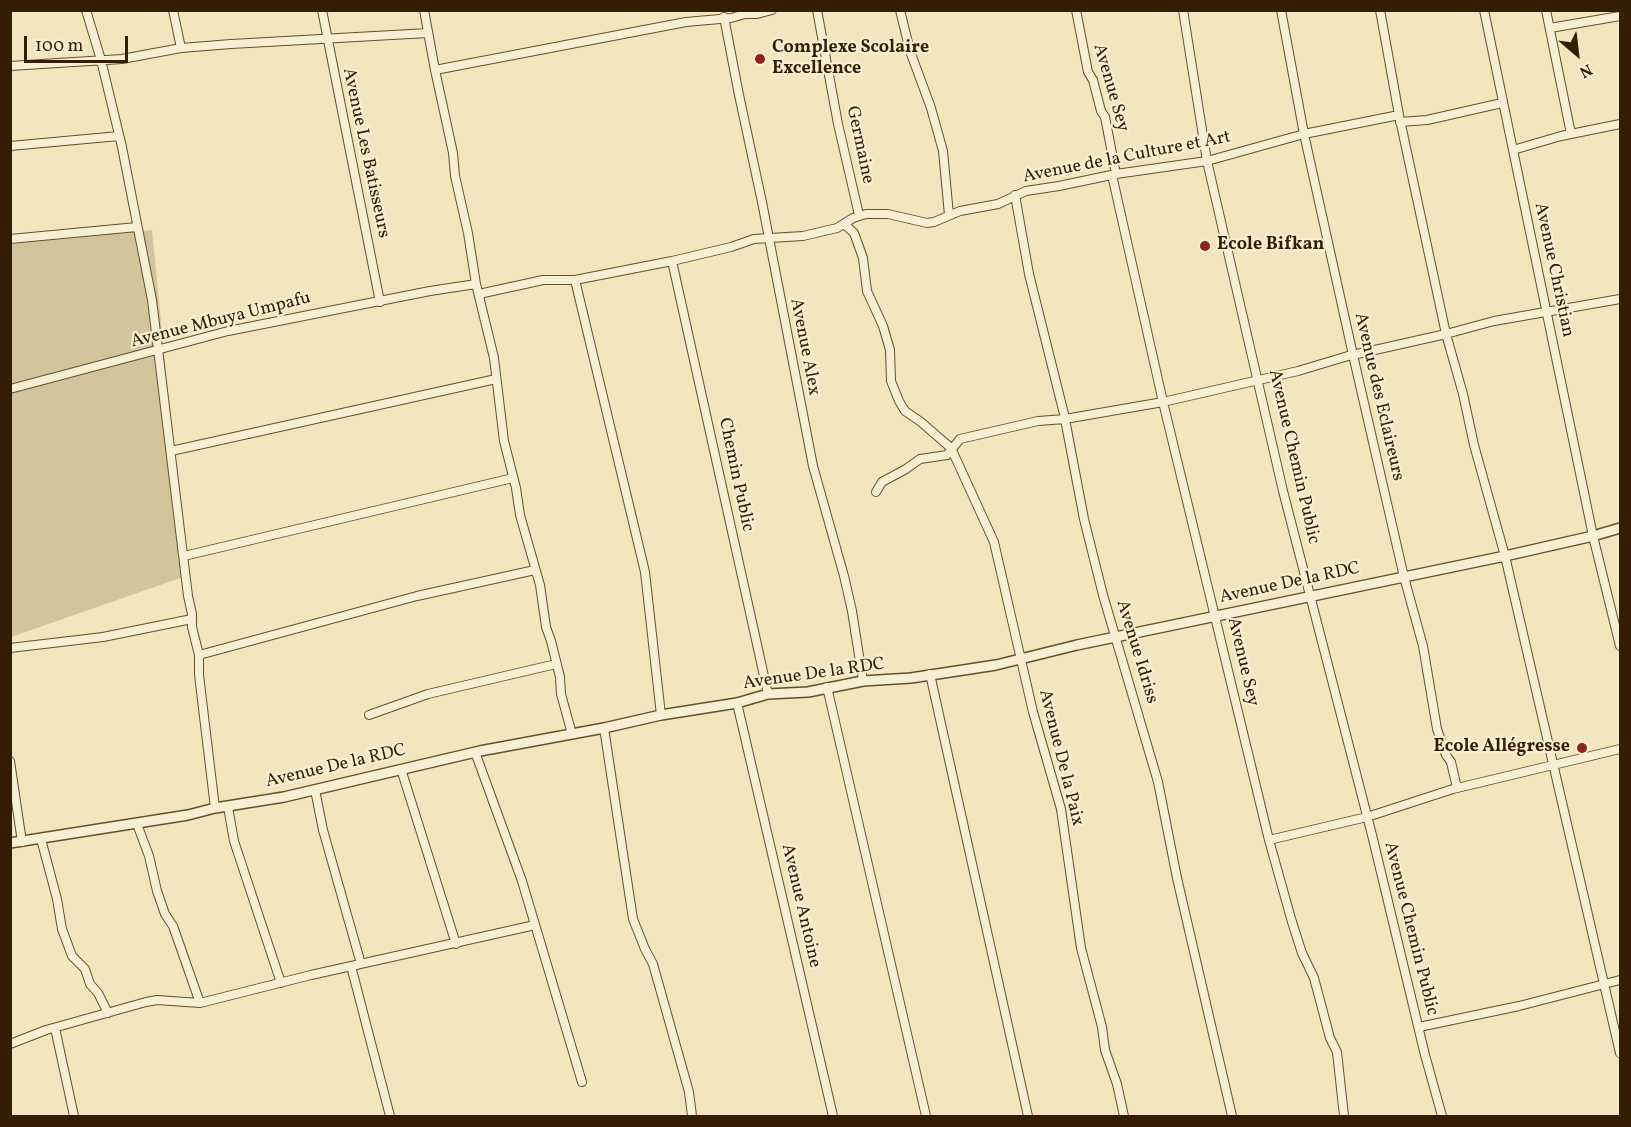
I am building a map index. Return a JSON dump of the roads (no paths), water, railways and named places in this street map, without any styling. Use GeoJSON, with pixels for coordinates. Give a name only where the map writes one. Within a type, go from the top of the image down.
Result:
{"type":"FeatureCollection","features":[{"type":"Feature","properties":{"kind":"street"},"geometry":{"type":"LineString","coordinates":[[86,10],[101,60],[119,136],[152,300],[192,627],[199,655],[199,675],[215,808]]}},
{"type":"Feature","properties":{"kind":"street"},"geometry":{"type":"LineString","coordinates":[[172,10],[181,48]]}},
{"type":"Feature","properties":{"kind":"street","name":"Avenue Les Batisseurs"},"geometry":{"type":"LineString","coordinates":[[322,10],[380,302]]}},
{"type":"Feature","properties":{"kind":"street"},"geometry":{"type":"LineString","coordinates":[[424,10],[453,153],[455,176],[468,233],[476,284],[492,347],[504,441],[520,514],[544,601],[546,627],[572,734]]}},
{"type":"Feature","properties":{"kind":"street"},"geometry":{"type":"LineString","coordinates":[[435,70],[686,22],[731,18],[772,10]]}},
{"type":"Feature","properties":{"kind":"street","name":"Germaine"},"geometry":{"type":"LineString","coordinates":[[817,10],[838,124],[859,215]]}},
{"type":"Feature","properties":{"kind":"street"},"geometry":{"type":"LineString","coordinates":[[900,10],[910,51],[931,108],[943,151],[949,215]]}},
{"type":"Feature","properties":{"kind":"street","name":"Avenue Sey"},"geometry":{"type":"LineString","coordinates":[[1076,10],[1088,72],[1093,80],[1101,111],[1105,117],[1114,174],[1163,402],[1269,840],[1292,922],[1302,953],[1314,978],[1330,1038],[1337,1052],[1344,1116]]}},
{"type":"Feature","properties":{"kind":"street","name":"Avenue Chemin Public"},"geometry":{"type":"LineString","coordinates":[[1183,10],[1208,161],[1283,491],[1442,1116]]}},
{"type":"Feature","properties":{"kind":"street","name":"Avenue des Eclaireurs"},"geometry":{"type":"LineString","coordinates":[[1281,10],[1304,134],[1353,355],[1404,577],[1424,646],[1437,729],[1446,755],[1451,762],[1457,788]]}},
{"type":"Feature","properties":{"kind":"street"},"geometry":{"type":"LineString","coordinates":[[1380,10],[1400,118],[1446,334],[1505,556],[1620,1053]]}},
{"type":"Feature","properties":{"kind":"street","name":"Avenue Christian"},"geometry":{"type":"LineString","coordinates":[[1484,10],[1593,536],[1620,646]]}},
{"type":"Feature","properties":{"kind":"street"},"geometry":{"type":"LineString","coordinates":[[1546,10],[1550,39],[1571,134]]}},
{"type":"Feature","properties":{"kind":"street"},"geometry":{"type":"LineString","coordinates":[[1550,28],[1620,16]]}},
{"type":"Feature","properties":{"kind":"street","name":"Avenue Alex"},"geometry":{"type":"LineString","coordinates":[[724,17],[813,466],[844,576],[863,681]]}},
{"type":"Feature","properties":{"kind":"street"},"geometry":{"type":"LineString","coordinates":[[10,66],[122,59],[181,48],[428,33]]}},
{"type":"Feature","properties":{"kind":"street","name":"Avenue de la Culture et Art"},"geometry":{"type":"LineString","coordinates":[[479,294],[543,280],[575,280],[672,261],[754,239],[803,236],[837,228],[847,220],[859,215],[888,214],[927,223],[970,208],[998,204],[1026,191],[1114,174],[1208,161],[1304,134],[1400,118],[1427,120],[1502,103]]}},
{"type":"Feature","properties":{"kind":"street"},"geometry":{"type":"LineString","coordinates":[[1513,150],[1571,134],[1620,124]]}},
{"type":"Feature","properties":{"kind":"street"},"geometry":{"type":"LineString","coordinates":[[10,146],[119,136]]}},
{"type":"Feature","properties":{"kind":"street","name":"Avenue Idriss"},"geometry":{"type":"LineString","coordinates":[[1014,195],[1035,302],[1065,419],[1087,530],[1103,595],[1158,782],[1177,878],[1232,1116]]}},
{"type":"Feature","properties":{"kind":"street"},"geometry":{"type":"LineString","coordinates":[[844,224],[854,233],[863,258],[867,291],[883,326],[890,350],[891,381],[899,401],[905,411],[927,426],[951,448]]}},
{"type":"Feature","properties":{"kind":"street"},"geometry":{"type":"LineString","coordinates":[[10,239],[137,227]]}},
{"type":"Feature","properties":{"kind":"street","name":"Chemin Public"},"geometry":{"type":"LineString","coordinates":[[672,261],[768,694]]}},
{"type":"Feature","properties":{"kind":"street"},"geometry":{"type":"LineString","coordinates":[[575,280],[645,572],[661,715]]}},
{"type":"Feature","properties":{"kind":"street","name":"Avenue Mbuya Umpafu"},"geometry":{"type":"LineString","coordinates":[[10,389],[228,331],[476,284]]}},
{"type":"Feature","properties":{"kind":"street"},"geometry":{"type":"LineString","coordinates":[[876,492],[882,482],[920,459],[947,454],[960,439],[1038,421],[1065,419],[1163,402],[1298,372],[1353,355],[1446,334],[1471,326],[1620,300]]}},
{"type":"Feature","properties":{"kind":"street"},"geometry":{"type":"LineString","coordinates":[[171,451],[496,379]]}},
{"type":"Feature","properties":{"kind":"street","name":"Avenue De la Paix"},"geometry":{"type":"LineString","coordinates":[[951,448],[994,542],[1033,712],[1061,809],[1081,948],[1102,1027],[1105,1050],[1117,1084],[1124,1116]]}},
{"type":"Feature","properties":{"kind":"street"},"geometry":{"type":"LineString","coordinates":[[184,556],[513,478]]}},
{"type":"Feature","properties":{"kind":"street","name":"Avenue De la RDC"},"geometry":{"type":"LineString","coordinates":[[10,843],[188,815],[315,790],[475,752],[661,715],[737,703],[768,694],[808,692],[863,681],[911,678],[996,665],[1116,637],[1505,556],[1620,528]]}},
{"type":"Feature","properties":{"kind":"street"},"geometry":{"type":"LineString","coordinates":[[199,655],[417,596],[535,570]]}},
{"type":"Feature","properties":{"kind":"street"},"geometry":{"type":"LineString","coordinates":[[10,648],[103,638],[192,619]]}},
{"type":"Feature","properties":{"kind":"street"},"geometry":{"type":"LineString","coordinates":[[369,715],[428,693],[556,664]]}},
{"type":"Feature","properties":{"kind":"street"},"geometry":{"type":"LineString","coordinates":[[930,674],[1028,1116]]}},
{"type":"Feature","properties":{"kind":"street"},"geometry":{"type":"LineString","coordinates":[[827,687],[926,1116]]}},
{"type":"Feature","properties":{"kind":"street","name":"Avenue Antoine"},"geometry":{"type":"LineString","coordinates":[[737,703],[833,1116]]}},
{"type":"Feature","properties":{"kind":"street"},"geometry":{"type":"LineString","coordinates":[[604,728],[633,919],[645,949],[654,964],[689,1092],[692,1116]]}},
{"type":"Feature","properties":{"kind":"street"},"geometry":{"type":"LineString","coordinates":[[1269,840],[1367,817],[1457,788],[1620,749]]}},
{"type":"Feature","properties":{"kind":"street"},"geometry":{"type":"LineString","coordinates":[[475,752],[522,881],[582,1082]]}},
{"type":"Feature","properties":{"kind":"street"},"geometry":{"type":"LineString","coordinates":[[10,761],[22,842]]}},
{"type":"Feature","properties":{"kind":"street"},"geometry":{"type":"LineString","coordinates":[[401,769],[456,944]]}},
{"type":"Feature","properties":{"kind":"street"},"geometry":{"type":"LineString","coordinates":[[315,790],[323,830],[361,964]]}},
{"type":"Feature","properties":{"kind":"street"},"geometry":{"type":"LineString","coordinates":[[228,807],[234,842],[281,983]]}},
{"type":"Feature","properties":{"kind":"street"},"geometry":{"type":"LineString","coordinates":[[137,824],[143,837],[157,891],[201,1003]]}},
{"type":"Feature","properties":{"kind":"street"},"geometry":{"type":"LineString","coordinates":[[41,839],[57,899],[62,929],[72,956],[85,969],[90,984],[98,993],[108,1013]]}},
{"type":"Feature","properties":{"kind":"street"},"geometry":{"type":"LineString","coordinates":[[10,1044],[56,1028],[157,1000],[201,1003],[351,966],[535,925]]}},
{"type":"Feature","properties":{"kind":"street"},"geometry":{"type":"LineString","coordinates":[[351,966],[390,1116]]}},
{"type":"Feature","properties":{"kind":"street"},"geometry":{"type":"LineString","coordinates":[[1419,1027],[1519,1006],[1620,980]]}},
{"type":"Feature","properties":{"kind":"street"},"geometry":{"type":"LineString","coordinates":[[56,1028],[74,1116]]}},
{"type":"Feature","properties":{"kind":"place","name":"Complexe Scolaire Excellence"},"geometry":{"type":"Point","coordinates":[760,59]}},
{"type":"Feature","properties":{"kind":"place","name":"Ecole Bifkan"},"geometry":{"type":"Point","coordinates":[1205,246]}},
{"type":"Feature","properties":{"kind":"place","name":"Ecole Allégresse"},"geometry":{"type":"Point","coordinates":[1582,748]}}]}
